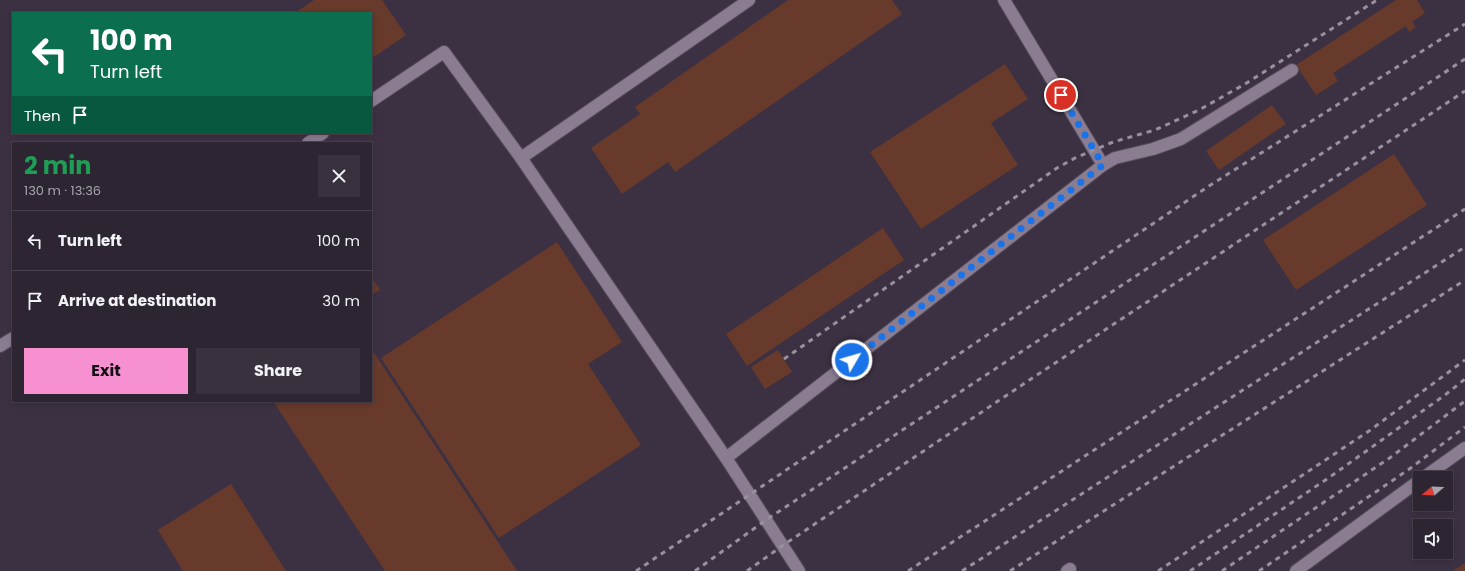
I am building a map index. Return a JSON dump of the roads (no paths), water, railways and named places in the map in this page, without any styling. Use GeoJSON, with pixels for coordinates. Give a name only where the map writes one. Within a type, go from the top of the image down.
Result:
{"type":"FeatureCollection","features":[{"type":"Feature","properties":{"kind":"lane"},"geometry":{"type":"LineString","coordinates":[[521,158],[749,0]]}},
{"type":"Feature","properties":{"kind":"lane"},"geometry":{"type":"LineString","coordinates":[[1004,0],[1103,165]]}},
{"type":"Feature","properties":{"kind":"lane"},"geometry":{"type":"LineString","coordinates":[[372,100],[444,52],[521,158],[726,458],[799,571]]}},
{"type":"Feature","properties":{"kind":"lane"},"geometry":{"type":"LineString","coordinates":[[726,458],[1103,165],[1115,158],[1153,149],[1181,139],[1292,70]]}},
{"type":"Feature","properties":{"kind":"lane"},"geometry":{"type":"LineString","coordinates":[[310,142],[322,134]]}},
{"type":"Feature","properties":{"kind":"lane"},"geometry":{"type":"LineString","coordinates":[[0,346],[12,339]]}},
{"type":"Feature","properties":{"kind":"lane"},"geometry":{"type":"LineString","coordinates":[[1433,471],[1465,448]]}},
{"type":"Feature","properties":{"kind":"lane"},"geometry":{"type":"LineString","coordinates":[[1296,571],[1413,485]]}},
{"type":"Feature","properties":{"kind":"railway"},"geometry":{"type":"LineString","coordinates":[[784,359],[1057,168],[1075,158],[1113,142],[1155,130],[1199,110],[1245,84],[1377,0]]}},
{"type":"Feature","properties":{"kind":"railway"},"geometry":{"type":"LineString","coordinates":[[636,571],[1209,186],[1465,24]]}},
{"type":"Feature","properties":{"kind":"railway"},"geometry":{"type":"LineString","coordinates":[[695,571],[766,520],[1465,59]]}},
{"type":"Feature","properties":{"kind":"railway"},"geometry":{"type":"LineString","coordinates":[[747,571],[1010,393],[1465,91]]}},
{"type":"Feature","properties":{"kind":"railway"},"geometry":{"type":"LineString","coordinates":[[908,571],[1465,209]]}},
{"type":"Feature","properties":{"kind":"railway"},"geometry":{"type":"LineString","coordinates":[[962,571],[1465,247]]}},
{"type":"Feature","properties":{"kind":"railway"},"geometry":{"type":"LineString","coordinates":[[1010,571],[1465,280]]}},
{"type":"Feature","properties":{"kind":"railway"},"geometry":{"type":"LineString","coordinates":[[1158,571],[1369,431],[1465,360]]}},
{"type":"Feature","properties":{"kind":"railway"},"geometry":{"type":"LineString","coordinates":[[1190,571],[1327,479],[1445,395],[1465,379]]}},
{"type":"Feature","properties":{"kind":"railway"},"geometry":{"type":"LineString","coordinates":[[1222,571],[1391,457],[1465,401]]}},
{"type":"Feature","properties":{"kind":"railway"},"geometry":{"type":"LineString","coordinates":[[1259,571],[1408,470],[1465,427]]}}]}
